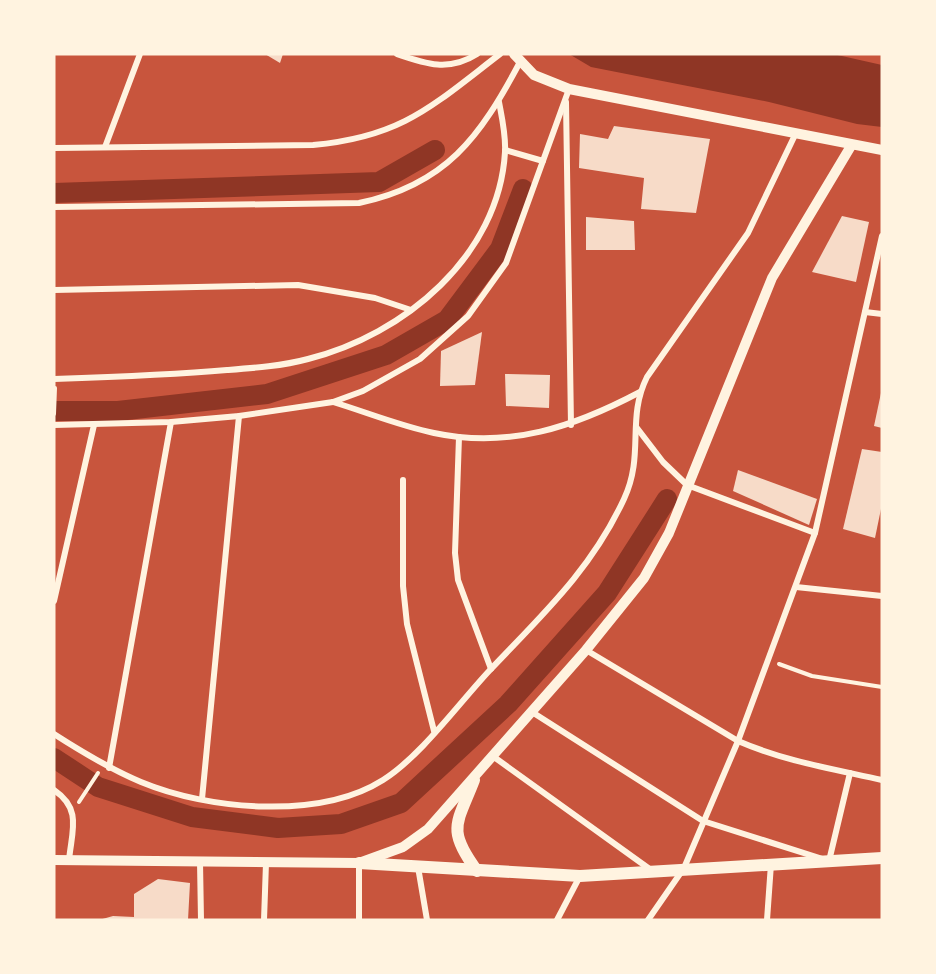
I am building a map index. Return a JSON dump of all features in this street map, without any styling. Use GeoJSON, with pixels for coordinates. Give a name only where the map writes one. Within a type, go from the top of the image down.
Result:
{"type":"FeatureCollection","features":[{"type":"Feature","properties":{"kind":"main road"},"geometry":{"type":"LineString","coordinates":[[474,780],[456,832],[458,843],[477,871]]}},
{"type":"Feature","properties":{"kind":"main road"},"geometry":{"type":"LineString","coordinates":[[359,863],[580,876],[882,858]]}},
{"type":"Feature","properties":{"kind":"street"},"geometry":{"type":"LineString","coordinates":[[105,147],[140,54]]}},
{"type":"Feature","properties":{"kind":"street"},"geometry":{"type":"LineString","coordinates":[[397,54],[435,66],[450,66],[477,54]]}},
{"type":"Feature","properties":{"kind":"street"},"geometry":{"type":"LineString","coordinates":[[54,148],[313,145],[350,142],[385,132],[418,116],[500,54]]}},
{"type":"Feature","properties":{"kind":"street"},"geometry":{"type":"LineString","coordinates":[[54,207],[359,203],[384,198],[408,189],[452,161],[470,143],[499,102],[517,58],[534,75],[567,93],[882,150]]}},
{"type":"Feature","properties":{"kind":"street"},"geometry":{"type":"LineString","coordinates":[[54,425],[171,422],[239,416],[333,402],[393,376],[445,339],[468,316],[506,263],[567,93]]}},
{"type":"Feature","properties":{"kind":"street"},"geometry":{"type":"LineString","coordinates":[[567,93],[571,425]]}},
{"type":"Feature","properties":{"kind":"street"},"geometry":{"type":"LineString","coordinates":[[54,379],[181,374],[275,366],[340,349],[370,336],[411,310],[446,281],[482,232],[496,200],[505,150],[499,102]]}},
{"type":"Feature","properties":{"kind":"street"},"geometry":{"type":"LineString","coordinates":[[54,734],[109,768],[143,783],[202,799],[256,805],[314,804],[339,800],[363,792],[385,779],[405,763],[564,594],[587,565],[607,534],[631,483],[637,455],[636,426],[640,392],[647,377],[748,232],[795,135]]}},
{"type":"Feature","properties":{"kind":"street"},"geometry":{"type":"LineString","coordinates":[[54,860],[359,863],[389,854],[416,839],[434,824],[586,650],[653,564],[669,533],[772,278],[851,146]]}},
{"type":"Feature","properties":{"kind":"street"},"geometry":{"type":"LineString","coordinates":[[505,150],[543,161]]}},
{"type":"Feature","properties":{"kind":"street"},"geometry":{"type":"LineString","coordinates":[[648,920],[684,868],[738,741],[815,533],[882,236]]}},
{"type":"Feature","properties":{"kind":"street"},"geometry":{"type":"LineString","coordinates":[[54,290],[298,285],[375,298],[411,310]]}},
{"type":"Feature","properties":{"kind":"street"},"geometry":{"type":"LineString","coordinates":[[865,312],[882,314]]}},
{"type":"Feature","properties":{"kind":"street"},"geometry":{"type":"LineString","coordinates":[[333,402],[432,433],[459,437],[515,437],[571,425],[640,392]]}},
{"type":"Feature","properties":{"kind":"street"},"geometry":{"type":"LineString","coordinates":[[202,799],[239,416]]}},
{"type":"Feature","properties":{"kind":"street"},"geometry":{"type":"LineString","coordinates":[[109,768],[171,422]]}},
{"type":"Feature","properties":{"kind":"street"},"geometry":{"type":"LineString","coordinates":[[54,601],[94,425]]}},
{"type":"Feature","properties":{"kind":"street"},"geometry":{"type":"LineString","coordinates":[[636,426],[663,462],[687,485],[815,533]]}},
{"type":"Feature","properties":{"kind":"street"},"geometry":{"type":"LineString","coordinates":[[459,437],[455,553],[458,580],[491,669]]}},
{"type":"Feature","properties":{"kind":"street"},"geometry":{"type":"LineString","coordinates":[[403,480],[403,586],[407,624],[434,731]]}},
{"type":"Feature","properties":{"kind":"street"},"geometry":{"type":"LineString","coordinates":[[796,588],[882,596]]}},
{"type":"Feature","properties":{"kind":"street"},"geometry":{"type":"LineString","coordinates":[[586,650],[738,741],[777,757],[882,780]]}},
{"type":"Feature","properties":{"kind":"street"},"geometry":{"type":"LineString","coordinates":[[532,712],[703,821],[829,861],[850,773]]}},
{"type":"Feature","properties":{"kind":"street"},"geometry":{"type":"LineString","coordinates":[[494,758],[651,870]]}},
{"type":"Feature","properties":{"kind":"street"},"geometry":{"type":"LineString","coordinates":[[54,790],[69,801],[74,811],[69,860]]}},
{"type":"Feature","properties":{"kind":"street"},"geometry":{"type":"LineString","coordinates":[[200,862],[201,920]]}},
{"type":"Feature","properties":{"kind":"street"},"geometry":{"type":"LineString","coordinates":[[264,920],[266,863]]}},
{"type":"Feature","properties":{"kind":"street"},"geometry":{"type":"LineString","coordinates":[[359,863],[359,920]]}},
{"type":"Feature","properties":{"kind":"street"},"geometry":{"type":"LineString","coordinates":[[767,920],[771,863]]}},
{"type":"Feature","properties":{"kind":"street"},"geometry":{"type":"LineString","coordinates":[[418,867],[428,920]]}},
{"type":"Feature","properties":{"kind":"street"},"geometry":{"type":"LineString","coordinates":[[557,920],[580,876]]}},
{"type":"Feature","properties":{"kind":"path"},"geometry":{"type":"LineString","coordinates":[[54,417],[55,392]]}},
{"type":"Feature","properties":{"kind":"path"},"geometry":{"type":"LineString","coordinates":[[769,661],[812,676],[882,687]]}},
{"type":"Feature","properties":{"kind":"path"},"geometry":{"type":"LineString","coordinates":[[78,804],[98,774]]}},
{"type":"Feature","properties":{"kind":"shaded area"},"geometry":{"type":"Polygon","coordinates":[[[569,54],[833,54],[882,65],[882,127],[857,124],[769,102],[591,67],[569,54]]]}},
{"type":"Feature","properties":{"kind":"building"},"geometry":{"type":"Polygon","coordinates":[[[265,54],[283,54],[280,63],[265,54]]]}},
{"type":"Feature","properties":{"kind":"building"},"geometry":{"type":"Polygon","coordinates":[[[614,126],[710,139],[696,213],[641,209],[644,178],[579,168],[580,134],[608,139],[614,126]]]}},
{"type":"Feature","properties":{"kind":"building"},"geometry":{"type":"Polygon","coordinates":[[[842,216],[869,222],[856,282],[812,272],[842,216]]]}},
{"type":"Feature","properties":{"kind":"building"},"geometry":{"type":"Polygon","coordinates":[[[586,217],[634,221],[635,250],[586,250],[586,217]]]}},
{"type":"Feature","properties":{"kind":"building"},"geometry":{"type":"Polygon","coordinates":[[[482,332],[475,385],[440,386],[441,351],[482,332]]]}},
{"type":"Feature","properties":{"kind":"building"},"geometry":{"type":"Polygon","coordinates":[[[505,374],[550,375],[549,408],[506,406],[505,374]]]}},
{"type":"Feature","properties":{"kind":"building"},"geometry":{"type":"Polygon","coordinates":[[[882,393],[882,428],[874,426],[882,393]]]}},
{"type":"Feature","properties":{"kind":"building"},"geometry":{"type":"Polygon","coordinates":[[[862,449],[882,452],[882,504],[875,538],[843,529],[862,449]]]}},
{"type":"Feature","properties":{"kind":"building"},"geometry":{"type":"Polygon","coordinates":[[[738,470],[817,499],[809,525],[733,491],[738,470]]]}},
{"type":"Feature","properties":{"kind":"building"},"geometry":{"type":"Polygon","coordinates":[[[158,879],[190,883],[188,920],[99,920],[113,916],[134,917],[134,894],[158,879]]]}},
{"type":"Feature","properties":{"kind":"waterway"},"geometry":{"type":"LineString","coordinates":[[54,193],[379,182],[435,150]]}},
{"type":"Feature","properties":{"kind":"waterway"},"geometry":{"type":"LineString","coordinates":[[54,411],[118,411],[267,394],[386,355],[447,320],[500,249],[523,189]]}},
{"type":"Feature","properties":{"kind":"waterway"},"geometry":{"type":"LineString","coordinates":[[54,758],[98,787],[192,817],[278,828],[341,824],[401,803],[508,704],[607,593],[667,499]]}}]}
